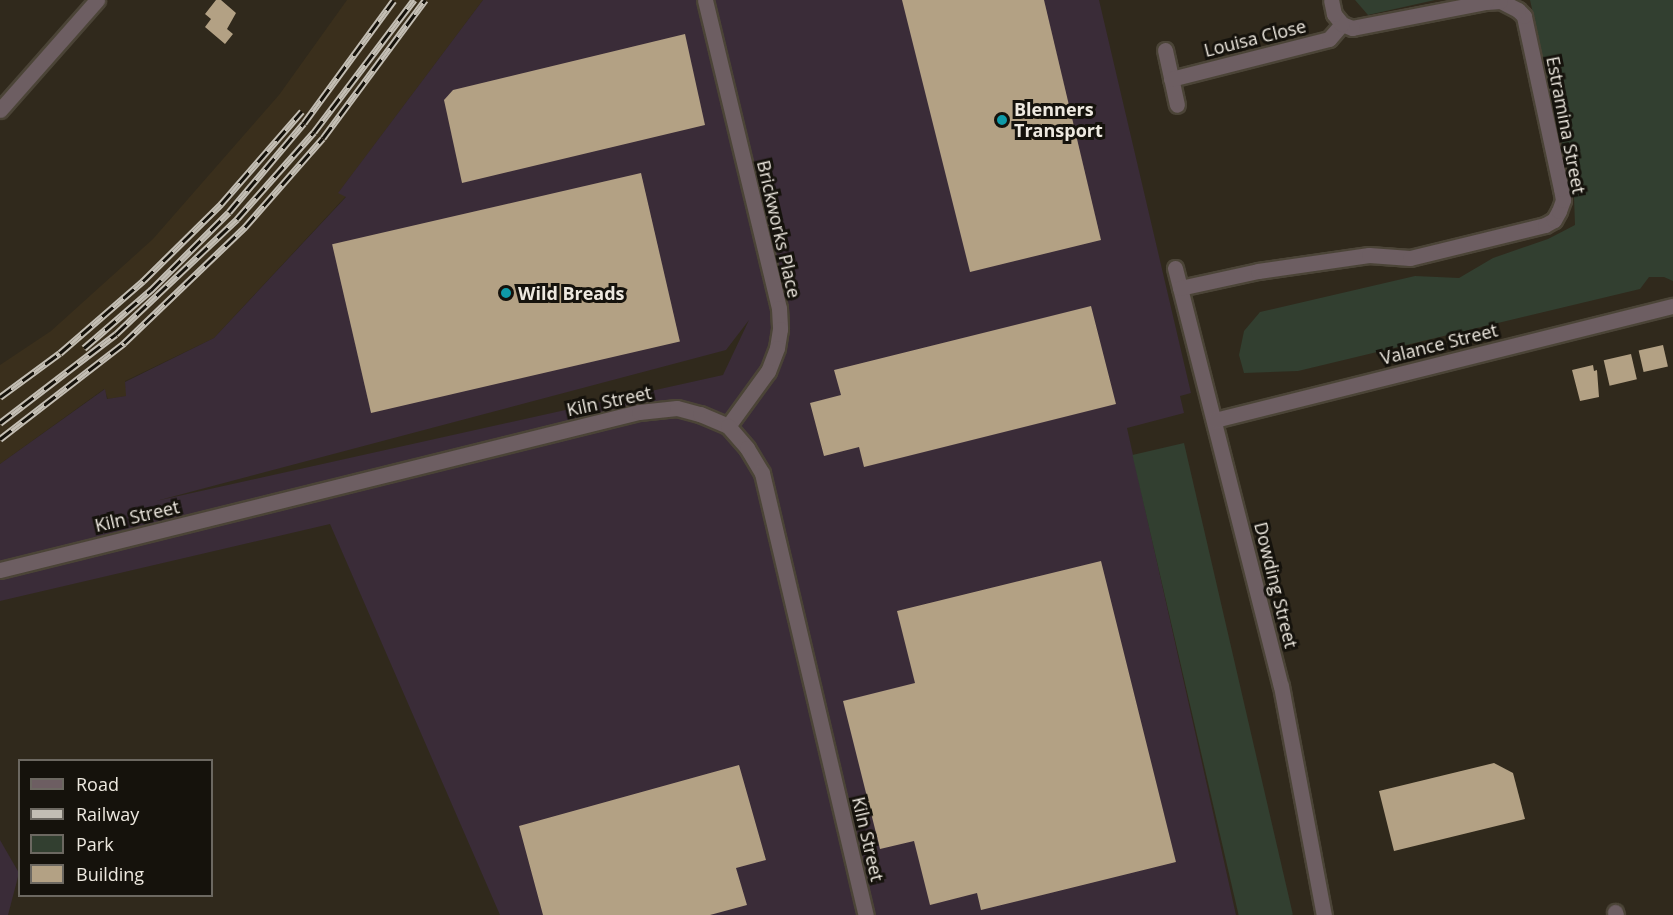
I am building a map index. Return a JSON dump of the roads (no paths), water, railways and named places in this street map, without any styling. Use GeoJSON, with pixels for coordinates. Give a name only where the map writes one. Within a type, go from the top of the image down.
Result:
{"type":"FeatureCollection","features":[{"type":"Feature","properties":{"kind":"street"},"geometry":{"type":"LineString","coordinates":[[0,110],[97,0]]}},
{"type":"Feature","properties":{"kind":"street","name":"Brickworks Place"},"geometry":{"type":"LineString","coordinates":[[693,0],[712,28]]}},
{"type":"Feature","properties":{"kind":"street","name":"Brickworks Place"},"geometry":{"type":"LineString","coordinates":[[705,0],[779,308],[780,329],[777,348],[768,370],[728,426]]}},
{"type":"Feature","properties":{"kind":"street"},"geometry":{"type":"LineString","coordinates":[[1331,0],[1335,14],[1342,24]]}},
{"type":"Feature","properties":{"kind":"street","name":"Estramina Street"},"geometry":{"type":"LineString","coordinates":[[1180,288],[1258,271],[1369,255],[1410,258],[1545,225],[1554,219],[1563,200],[1524,16],[1518,10],[1500,1],[1486,2],[1366,27],[1342,24]]}},
{"type":"Feature","properties":{"kind":"street","name":"Louisa Close"},"geometry":{"type":"LineString","coordinates":[[1172,79],[1329,39],[1342,24]]}},
{"type":"Feature","properties":{"kind":"street"},"geometry":{"type":"LineString","coordinates":[[1165,50],[1177,105]]}},
{"type":"Feature","properties":{"kind":"street","name":"Dowding Street"},"geometry":{"type":"LineString","coordinates":[[1175,268],[1281,686],[1324,915]]}},
{"type":"Feature","properties":{"kind":"street","name":"Valance Street"},"geometry":{"type":"LineString","coordinates":[[1215,420],[1673,306]]}},
{"type":"Feature","properties":{"kind":"street","name":"Kiln Street"},"geometry":{"type":"LineString","coordinates":[[0,570],[639,412],[677,408],[700,414],[728,426],[747,448],[762,473],[866,915]]}},
{"type":"Feature","properties":{"kind":"railway"},"geometry":{"type":"LineString","coordinates":[[84,348],[151,290],[229,212],[304,123],[394,0]]}},
{"type":"Feature","properties":{"kind":"railway"},"geometry":{"type":"LineString","coordinates":[[0,423],[116,334],[237,219],[314,132],[414,0]]}},
{"type":"Feature","properties":{"kind":"railway"},"geometry":{"type":"LineString","coordinates":[[0,439],[124,343],[245,227],[323,138],[425,0]]}},
{"type":"Feature","properties":{"kind":"railway"},"geometry":{"type":"LineString","coordinates":[[0,397],[60,353],[143,281],[221,204],[302,111]]}},
{"type":"Feature","properties":{"kind":"place","name":"Blenners Transport"},"geometry":{"type":"Point","coordinates":[1002,120]}},
{"type":"Feature","properties":{"kind":"place","name":"Wild Breads"},"geometry":{"type":"Point","coordinates":[506,293]}}]}
